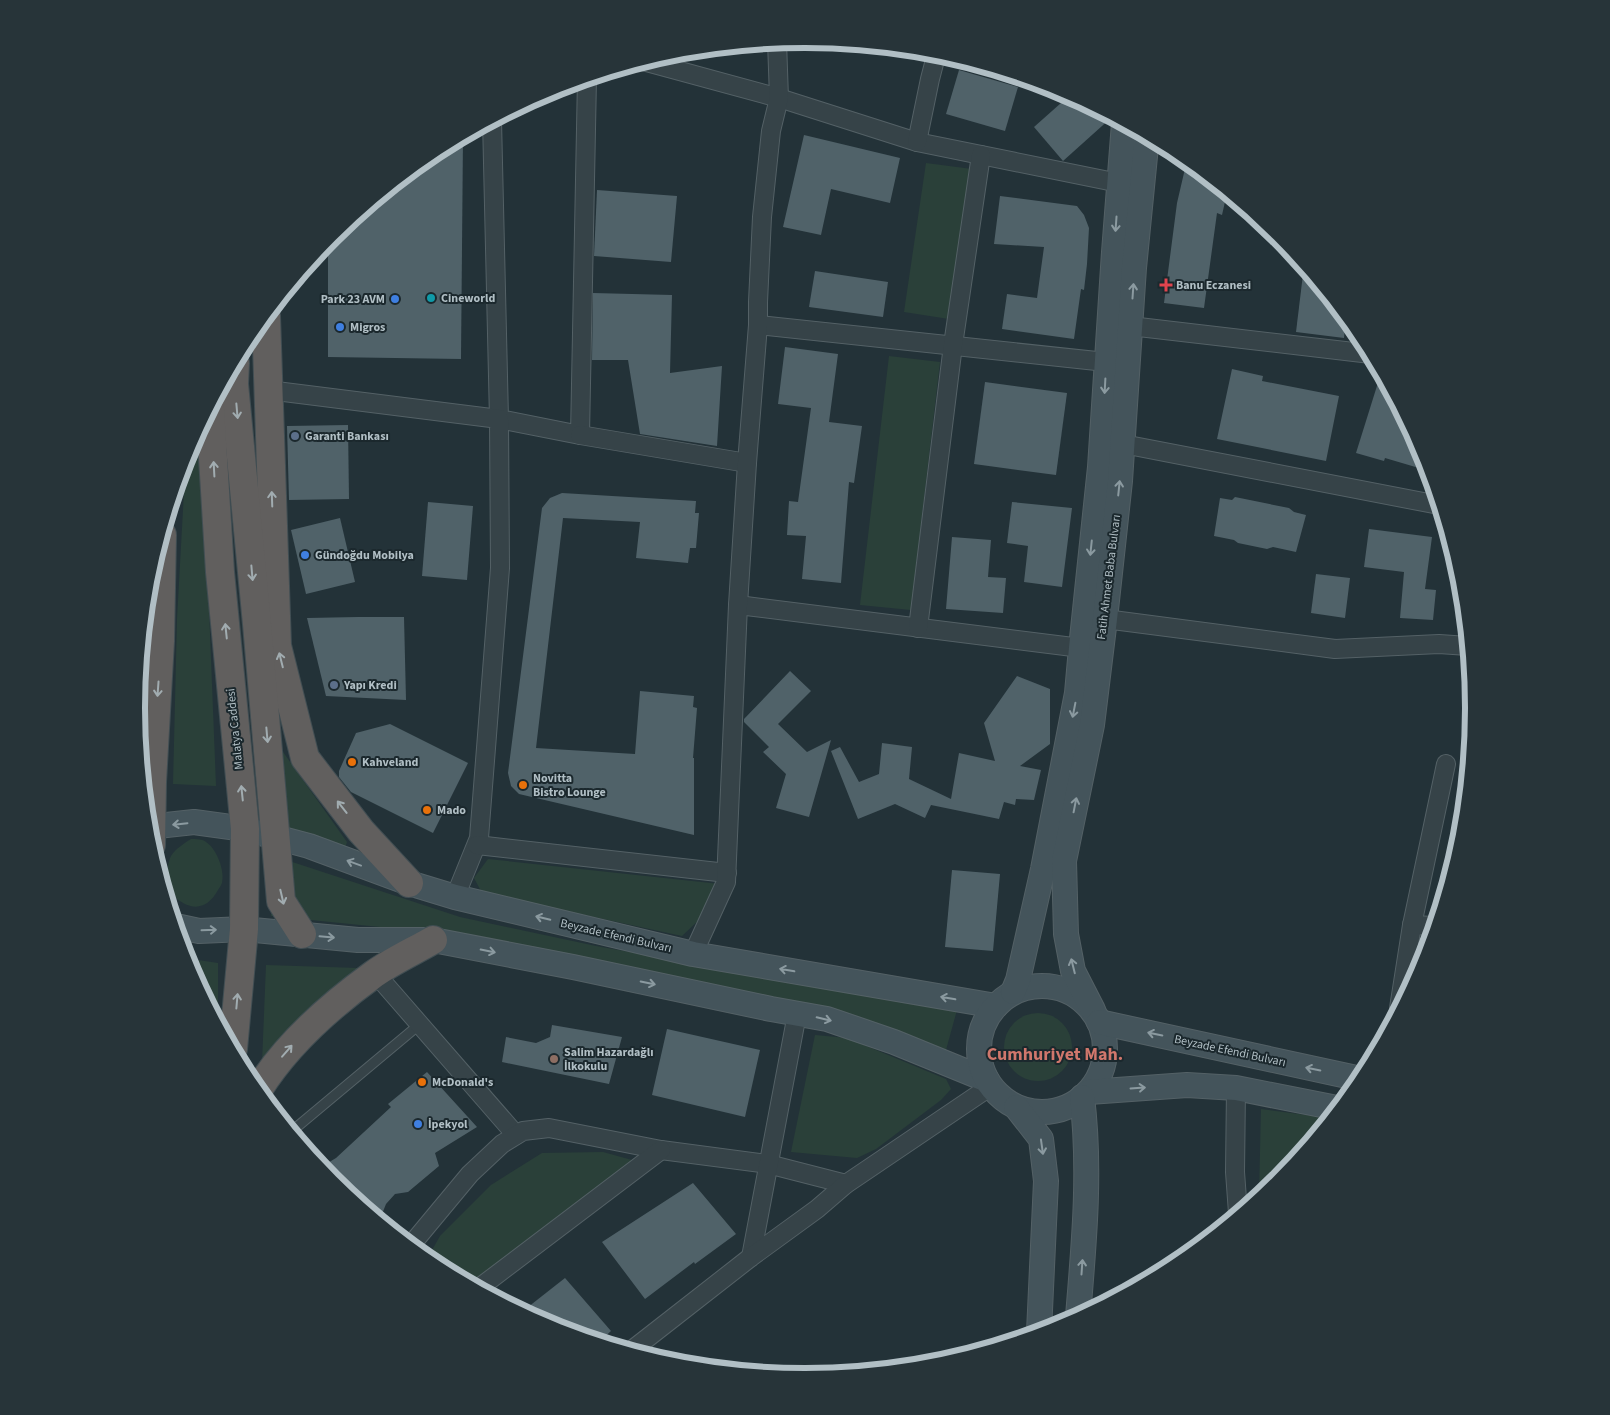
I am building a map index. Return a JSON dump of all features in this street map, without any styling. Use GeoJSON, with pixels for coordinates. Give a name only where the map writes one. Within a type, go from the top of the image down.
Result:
{"type":"FeatureCollection","features":[{"type":"Feature","properties":{"kind":"highway"},"geometry":{"type":"LineString","coordinates":[[266,327],[277,646],[305,758],[361,831],[409,883]]}},
{"type":"Feature","properties":{"kind":"highway"},"geometry":{"type":"LineString","coordinates":[[234,375],[281,901],[302,934]]}},
{"type":"Feature","properties":{"kind":"highway","name":"Malatya Caddesi"},"geometry":{"type":"LineString","coordinates":[[211,421],[220,572],[245,829],[244,929],[234,1039]]}},
{"type":"Feature","properties":{"kind":"highway"},"geometry":{"type":"LineString","coordinates":[[152,799],[160,641],[161,563]]}},
{"type":"Feature","properties":{"kind":"highway"},"geometry":{"type":"LineString","coordinates":[[147,657],[160,641]]}},
{"type":"Feature","properties":{"kind":"highway"},"geometry":{"type":"LineString","coordinates":[[263,1084],[290,1048],[341,1000],[375,973],[433,940]]}},
{"type":"Feature","properties":{"kind":"main road","name":"Fatih Ahmet Baba Bulvarı"},"geometry":{"type":"LineString","coordinates":[[1004,999],[1018,980],[1045,860],[1077,692],[1100,467],[1123,130]]}},
{"type":"Feature","properties":{"kind":"main road","name":"Fatih Ahmet Baba Bulvarı"},"geometry":{"type":"LineString","coordinates":[[1096,1016],[1074,971],[1066,934],[1064,861],[1092,725],[1105,619],[1120,481],[1130,326],[1146,143]]}},
{"type":"Feature","properties":{"kind":"main road","name":"Beyzade Efendi Bulvarı"},"geometry":{"type":"LineString","coordinates":[[157,831],[194,822],[245,829],[309,846],[409,883],[454,897],[693,954],[1004,999]]}},
{"type":"Feature","properties":{"kind":"main road"},"geometry":{"type":"LineString","coordinates":[[183,927],[199,931],[244,929],[358,940],[433,940],[827,1019],[894,1042],[989,1083]]}},
{"type":"Feature","properties":{"kind":"main road"},"geometry":{"type":"LineString","coordinates":[[1034,986],[1056,987],[1076,995],[1096,1016],[1103,1030],[1106,1052],[1101,1073],[1085,1095],[1073,1104],[1055,1111],[1035,1112],[1016,1107],[999,1096],[989,1083],[980,1062],[979,1042],[984,1022],[1004,999],[1034,986]]}},
{"type":"Feature","properties":{"kind":"main road","name":"Beyzade Efendi Bulvarı"},"geometry":{"type":"LineString","coordinates":[[1096,1016],[1352,1077]]}},
{"type":"Feature","properties":{"kind":"main road"},"geometry":{"type":"LineString","coordinates":[[1085,1095],[1187,1085],[1236,1088],[1331,1107]]}},
{"type":"Feature","properties":{"kind":"main road"},"geometry":{"type":"LineString","coordinates":[[1079,1307],[1083,1257],[1085,1095]]}},
{"type":"Feature","properties":{"kind":"main road"},"geometry":{"type":"LineString","coordinates":[[1016,1107],[1041,1139],[1046,1181],[1039,1324]]}},
{"type":"Feature","properties":{"kind":"street"},"geometry":{"type":"LineString","coordinates":[[693,954],[726,882],[727,873],[738,605],[758,325],[762,217],[771,131],[779,98],[778,49]]}},
{"type":"Feature","properties":{"kind":"street"},"geometry":{"type":"LineString","coordinates":[[917,142],[935,60]]}},
{"type":"Feature","properties":{"kind":"street"},"geometry":{"type":"LineString","coordinates":[[656,65],[779,98],[917,142],[1119,183]]}},
{"type":"Feature","properties":{"kind":"street"},"geometry":{"type":"LineString","coordinates":[[580,436],[587,85]]}},
{"type":"Feature","properties":{"kind":"street"},"geometry":{"type":"LineString","coordinates":[[454,897],[479,838],[500,568],[492,127]]}},
{"type":"Feature","properties":{"kind":"street"},"geometry":{"type":"LineString","coordinates":[[918,628],[953,345],[982,155]]}},
{"type":"Feature","properties":{"kind":"street"},"geometry":{"type":"LineString","coordinates":[[758,325],[1106,362]]}},
{"type":"Feature","properties":{"kind":"street"},"geometry":{"type":"LineString","coordinates":[[1130,326],[1361,353]]}},
{"type":"Feature","properties":{"kind":"street"},"geometry":{"type":"LineString","coordinates":[[268,390],[498,419],[580,436],[747,463]]}},
{"type":"Feature","properties":{"kind":"street"},"geometry":{"type":"LineString","coordinates":[[1123,444],[1433,504]]}},
{"type":"Feature","properties":{"kind":"street"},"geometry":{"type":"LineString","coordinates":[[738,605],[1080,648]]}},
{"type":"Feature","properties":{"kind":"street"},"geometry":{"type":"LineString","coordinates":[[1105,619],[1335,649],[1439,644],[1462,646]]}},
{"type":"Feature","properties":{"kind":"street"},"geometry":{"type":"LineString","coordinates":[[1402,988],[1412,925],[1446,764]]}},
{"type":"Feature","properties":{"kind":"street"},"geometry":{"type":"LineString","coordinates":[[477,844],[727,873]]}},
{"type":"Feature","properties":{"kind":"street"},"geometry":{"type":"LineString","coordinates":[[1412,925],[1428,926]]}},
{"type":"Feature","properties":{"kind":"street"},"geometry":{"type":"LineString","coordinates":[[375,973],[516,1135]]}},
{"type":"Feature","properties":{"kind":"street"},"geometry":{"type":"LineString","coordinates":[[751,1257],[796,1014]]}},
{"type":"Feature","properties":{"kind":"street"},"geometry":{"type":"LineString","coordinates":[[637,1346],[751,1257],[817,1209],[846,1184],[989,1083]]}},
{"type":"Feature","properties":{"kind":"street"},"geometry":{"type":"LineString","coordinates":[[1236,1088],[1235,1172],[1237,1206]]}},
{"type":"Feature","properties":{"kind":"street"},"geometry":{"type":"LineString","coordinates":[[416,1241],[470,1174],[502,1144],[524,1131],[549,1128],[661,1150],[768,1164],[846,1184]]}},
{"type":"Feature","properties":{"kind":"street"},"geometry":{"type":"LineString","coordinates":[[484,1284],[661,1150]]}},
{"type":"Feature","properties":{"kind":"lane"},"geometry":{"type":"LineString","coordinates":[[296,1127],[420,1024]]}},
{"type":"Feature","properties":{"kind":"green space"},"geometry":{"type":"Polygon","coordinates":[[[926,163],[972,169],[949,319],[904,312],[926,163]]]}},
{"type":"Feature","properties":{"kind":"green space"},"geometry":{"type":"Polygon","coordinates":[[[889,356],[940,362],[911,610],[860,605],[889,356]]]}},
{"type":"Feature","properties":{"kind":"green space"},"geometry":{"type":"Polygon","coordinates":[[[203,439],[216,786],[173,784],[177,619],[184,483],[203,439]]]}},
{"type":"Feature","properties":{"kind":"green space"},"geometry":{"type":"Polygon","coordinates":[[[271,735],[347,842],[345,848],[259,820],[254,743],[271,735]]]}},
{"type":"Feature","properties":{"kind":"green space"},"geometry":{"type":"Polygon","coordinates":[[[191,839],[199,839],[210,845],[217,855],[223,878],[222,883],[210,901],[205,904],[195,907],[189,906],[177,899],[171,891],[167,873],[171,856],[191,839]]]}},
{"type":"Feature","properties":{"kind":"green space"},"geometry":{"type":"Polygon","coordinates":[[[274,856],[460,917],[596,946],[957,1010],[946,1050],[876,1023],[820,1007],[400,929],[271,916],[274,856]]]}},
{"type":"Feature","properties":{"kind":"green space"},"geometry":{"type":"Polygon","coordinates":[[[488,859],[720,884],[703,916],[682,936],[482,893],[474,878],[488,859]]]}},
{"type":"Feature","properties":{"kind":"green space"},"geometry":{"type":"Polygon","coordinates":[[[195,959],[218,963],[218,1008],[195,959]]]}},
{"type":"Feature","properties":{"kind":"green space"},"geometry":{"type":"Polygon","coordinates":[[[266,965],[358,968],[308,1013],[262,1063],[266,965]]]}},
{"type":"Feature","properties":{"kind":"green space"},"geometry":{"type":"Polygon","coordinates":[[[1038,1013],[1051,1015],[1062,1023],[1070,1034],[1072,1047],[1070,1060],[1062,1071],[1051,1079],[1038,1081],[1025,1079],[1014,1071],[1006,1060],[1004,1047],[1006,1034],[1014,1023],[1025,1015],[1038,1013]]]}},
{"type":"Feature","properties":{"kind":"green space"},"geometry":{"type":"Polygon","coordinates":[[[815,1035],[847,1038],[946,1079],[951,1089],[941,1100],[876,1149],[857,1158],[791,1152],[815,1035]]]}},
{"type":"Feature","properties":{"kind":"green space"},"geometry":{"type":"Polygon","coordinates":[[[1261,1109],[1322,1117],[1301,1143],[1259,1186],[1261,1109]]]}},
{"type":"Feature","properties":{"kind":"green space"},"geometry":{"type":"Polygon","coordinates":[[[603,1152],[632,1160],[477,1280],[431,1251],[440,1236],[491,1185],[542,1153],[603,1152]]]}},
{"type":"Feature","properties":{"kind":"building"},"geometry":{"type":"Polygon","coordinates":[[[959,70],[1018,87],[1005,131],[946,114],[959,70]]]}},
{"type":"Feature","properties":{"kind":"building"},"geometry":{"type":"Polygon","coordinates":[[[1064,101],[1107,121],[1063,161],[1034,127],[1064,101]]]}},
{"type":"Feature","properties":{"kind":"building"},"geometry":{"type":"Polygon","coordinates":[[[804,135],[900,158],[890,203],[831,189],[821,235],[783,227],[804,135]]]}},
{"type":"Feature","properties":{"kind":"building","name":"Park 23 AVM"},"geometry":{"type":"Polygon","coordinates":[[[463,144],[461,359],[328,357],[328,252],[370,211],[403,184],[463,144]]]}},
{"type":"Feature","properties":{"kind":"building"},"geometry":{"type":"Polygon","coordinates":[[[1185,168],[1226,199],[1222,215],[1217,213],[1204,308],[1164,303],[1177,203],[1185,168]]]}},
{"type":"Feature","properties":{"kind":"building"},"geometry":{"type":"Polygon","coordinates":[[[597,190],[677,196],[671,262],[594,256],[597,190]]]}},
{"type":"Feature","properties":{"kind":"building"},"geometry":{"type":"Polygon","coordinates":[[[1000,196],[1077,206],[1084,215],[1089,228],[1087,264],[1084,290],[1081,289],[1074,339],[1002,329],[1007,294],[1037,298],[1044,247],[994,244],[1000,196]]]}},
{"type":"Feature","properties":{"kind":"building"},"geometry":{"type":"Polygon","coordinates":[[[815,271],[888,282],[883,317],[809,307],[815,271]]]}},
{"type":"Feature","properties":{"kind":"building"},"geometry":{"type":"Polygon","coordinates":[[[1303,274],[1345,328],[1344,338],[1296,332],[1303,274]]]}},
{"type":"Feature","properties":{"kind":"building"},"geometry":{"type":"Polygon","coordinates":[[[593,293],[672,295],[670,373],[722,366],[717,446],[640,434],[628,360],[592,360],[593,293]]]}},
{"type":"Feature","properties":{"kind":"building"},"geometry":{"type":"Polygon","coordinates":[[[785,347],[838,354],[829,422],[862,426],[854,483],[849,482],[841,583],[802,579],[806,536],[787,535],[789,501],[798,502],[811,408],[778,404],[785,347]]]}},
{"type":"Feature","properties":{"kind":"building"},"geometry":{"type":"Polygon","coordinates":[[[1232,369],[1263,376],[1262,381],[1339,396],[1326,461],[1217,439],[1232,369]]]}},
{"type":"Feature","properties":{"kind":"building"},"geometry":{"type":"Polygon","coordinates":[[[1379,381],[1397,416],[1420,468],[1385,458],[1384,461],[1356,453],[1379,381]]]}},
{"type":"Feature","properties":{"kind":"building"},"geometry":{"type":"Polygon","coordinates":[[[985,382],[1067,393],[1056,475],[974,464],[985,382]]]}},
{"type":"Feature","properties":{"kind":"building"},"geometry":{"type":"Polygon","coordinates":[[[348,425],[349,499],[289,500],[287,426],[348,425]]]}},
{"type":"Feature","properties":{"kind":"building"},"geometry":{"type":"Polygon","coordinates":[[[562,493],[696,501],[695,513],[699,513],[696,548],[690,548],[688,563],[636,558],[640,522],[563,518],[536,748],[635,754],[640,691],[694,696],[693,707],[697,708],[693,758],[694,835],[519,794],[511,786],[508,773],[542,508],[550,498],[562,493]]]}},
{"type":"Feature","properties":{"kind":"building"},"geometry":{"type":"Polygon","coordinates":[[[1235,497],[1289,508],[1294,512],[1306,515],[1296,552],[1273,547],[1267,549],[1214,536],[1220,498],[1232,500],[1235,497]]]}},
{"type":"Feature","properties":{"kind":"building"},"geometry":{"type":"Polygon","coordinates":[[[428,502],[473,506],[467,580],[422,576],[428,502]]]}},
{"type":"Feature","properties":{"kind":"building"},"geometry":{"type":"Polygon","coordinates":[[[1012,502],[1072,508],[1062,587],[1024,582],[1028,546],[1007,543],[1012,502]]]}},
{"type":"Feature","properties":{"kind":"building"},"geometry":{"type":"Polygon","coordinates":[[[340,518],[355,582],[306,594],[291,530],[340,518]]]}},
{"type":"Feature","properties":{"kind":"building"},"geometry":{"type":"Polygon","coordinates":[[[1369,529],[1432,537],[1425,589],[1436,590],[1433,620],[1400,618],[1404,572],[1364,567],[1369,529]]]}},
{"type":"Feature","properties":{"kind":"building"},"geometry":{"type":"Polygon","coordinates":[[[952,537],[991,540],[988,577],[1006,578],[1003,613],[946,609],[952,537]]]}},
{"type":"Feature","properties":{"kind":"building"},"geometry":{"type":"Polygon","coordinates":[[[1316,574],[1350,578],[1345,618],[1311,613],[1316,574]]]}},
{"type":"Feature","properties":{"kind":"building"},"geometry":{"type":"Polygon","coordinates":[[[404,617],[406,700],[326,696],[307,618],[404,617]]]}},
{"type":"Feature","properties":{"kind":"building"},"geometry":{"type":"Polygon","coordinates":[[[790,671],[811,691],[778,724],[807,752],[831,740],[809,817],[776,808],[786,774],[763,752],[769,747],[744,722],[744,719],[790,671]]]}},
{"type":"Feature","properties":{"kind":"building"},"geometry":{"type":"Polygon","coordinates":[[[1017,676],[1050,689],[1050,744],[1020,766],[1041,770],[1034,800],[1016,799],[1015,805],[1004,802],[999,819],[931,805],[925,818],[895,804],[858,819],[831,751],[840,747],[859,782],[879,774],[882,743],[912,747],[909,779],[951,799],[959,753],[995,761],[984,723],[1017,676]]]}},
{"type":"Feature","properties":{"kind":"building"},"geometry":{"type":"Polygon","coordinates":[[[390,724],[468,763],[433,833],[351,792],[339,777],[339,771],[356,733],[390,724]]]}},
{"type":"Feature","properties":{"kind":"building"},"geometry":{"type":"Polygon","coordinates":[[[952,870],[1000,874],[993,951],[945,947],[952,870]]]}},
{"type":"Feature","properties":{"kind":"building"},"geometry":{"type":"Polygon","coordinates":[[[552,1025],[622,1037],[609,1084],[502,1062],[506,1037],[536,1043],[550,1037],[552,1025]]]}},
{"type":"Feature","properties":{"kind":"building"},"geometry":{"type":"Polygon","coordinates":[[[667,1029],[760,1050],[745,1117],[652,1095],[667,1029]]]}},
{"type":"Feature","properties":{"kind":"building"},"geometry":{"type":"Polygon","coordinates":[[[427,1072],[477,1127],[435,1153],[439,1166],[408,1192],[395,1194],[386,1204],[382,1214],[328,1163],[336,1158],[391,1107],[388,1104],[427,1072]]]}},
{"type":"Feature","properties":{"kind":"building"},"geometry":{"type":"Polygon","coordinates":[[[693,1183],[736,1234],[695,1264],[694,1262],[645,1299],[602,1242],[693,1183]]]}},
{"type":"Feature","properties":{"kind":"building"},"geometry":{"type":"Polygon","coordinates":[[[565,1278],[611,1331],[606,1336],[552,1317],[529,1306],[565,1278]]]}},
{"type":"Feature","properties":{"kind":"place","name":"Banu Eczanesi"},"geometry":{"type":"Point","coordinates":[1166,285]}},
{"type":"Feature","properties":{"kind":"place","name":"Cineworld"},"geometry":{"type":"Point","coordinates":[431,298]}},
{"type":"Feature","properties":{"kind":"place","name":"Park 23 AVM"},"geometry":{"type":"Point","coordinates":[395,299]}},
{"type":"Feature","properties":{"kind":"place","name":"Migros"},"geometry":{"type":"Point","coordinates":[340,327]}},
{"type":"Feature","properties":{"kind":"place","name":"Garanti Bankası"},"geometry":{"type":"Point","coordinates":[295,436]}},
{"type":"Feature","properties":{"kind":"place","name":"Gündoğdu Mobilya"},"geometry":{"type":"Point","coordinates":[305,555]}},
{"type":"Feature","properties":{"kind":"place","name":"Yapı Kredi"},"geometry":{"type":"Point","coordinates":[334,685]}},
{"type":"Feature","properties":{"kind":"place","name":"Kahveland"},"geometry":{"type":"Point","coordinates":[352,762]}},
{"type":"Feature","properties":{"kind":"place","name":"Novitta Bistro Lounge"},"geometry":{"type":"Point","coordinates":[523,785]}},
{"type":"Feature","properties":{"kind":"place","name":"Mado"},"geometry":{"type":"Point","coordinates":[427,810]}},
{"type":"Feature","properties":{"kind":"place","name":"Salim Hazardağlı İlkokulu"},"geometry":{"type":"Point","coordinates":[554,1059]}},
{"type":"Feature","properties":{"kind":"place","name":"McDonald's"},"geometry":{"type":"Point","coordinates":[422,1082]}},
{"type":"Feature","properties":{"kind":"place","name":"İpekyol"},"geometry":{"type":"Point","coordinates":[418,1124]}},
{"type":"Feature","properties":{"kind":"district","name":"Cumhuriyet Mah."},"geometry":{"type":"Point","coordinates":[1055,1054]}}]}
